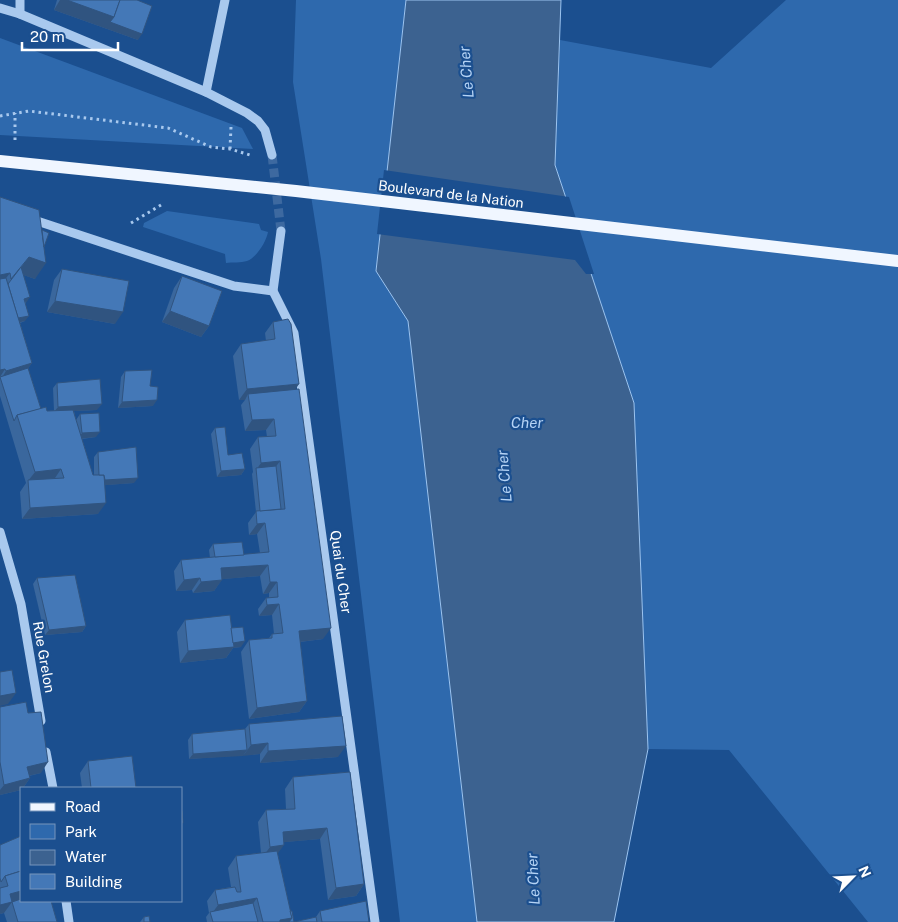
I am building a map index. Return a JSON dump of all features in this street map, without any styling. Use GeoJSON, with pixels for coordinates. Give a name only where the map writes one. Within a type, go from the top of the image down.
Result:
{"type":"FeatureCollection","features":[{"type":"Feature","properties":{"kind":"main road","name":"Boulevard de la Nation"},"geometry":{"type":"LineString","coordinates":[[0,161],[296,191],[898,261]]}},
{"type":"Feature","properties":{"kind":"street"},"geometry":{"type":"LineString","coordinates":[[20,0],[20,14]]}},
{"type":"Feature","properties":{"kind":"street"},"geometry":{"type":"LineString","coordinates":[[206,92],[225,0]]}},
{"type":"Feature","properties":{"kind":"street"},"geometry":{"type":"LineString","coordinates":[[0,8],[20,14],[206,92],[247,113],[258,121],[265,130],[272,155]]}},
{"type":"Feature","properties":{"kind":"street"},"geometry":{"type":"LineString","coordinates":[[19,215],[234,286],[273,291],[281,230]]}},
{"type":"Feature","properties":{"kind":"street","name":"Quai du Cher"},"geometry":{"type":"LineString","coordinates":[[273,291],[294,333],[375,922]]}},
{"type":"Feature","properties":{"kind":"street","name":"Rue Grelon"},"geometry":{"type":"LineString","coordinates":[[0,532],[21,604],[43,730]]}},
{"type":"Feature","properties":{"kind":"street"},"geometry":{"type":"LineString","coordinates":[[44,740],[53,787]]}},
{"type":"Feature","properties":{"kind":"street"},"geometry":{"type":"LineString","coordinates":[[66,902],[69,922]]}},
{"type":"Feature","properties":{"kind":"path"},"geometry":{"type":"LineString","coordinates":[[0,116],[29,111],[168,128],[211,147],[230,149],[256,157]]}},
{"type":"Feature","properties":{"kind":"path"},"geometry":{"type":"LineString","coordinates":[[15,146],[16,113]]}},
{"type":"Feature","properties":{"kind":"path"},"geometry":{"type":"LineString","coordinates":[[131,224],[161,205]]}},
{"type":"Feature","properties":{"kind":"green space"},"geometry":{"type":"Polygon","coordinates":[[[296,0],[406,0],[376,271],[408,321],[477,922],[400,922],[321,259],[293,82],[296,0]]]}},
{"type":"Feature","properties":{"kind":"green space"},"geometry":{"type":"Polygon","coordinates":[[[786,0],[898,0],[898,922],[868,922],[729,750],[648,749],[634,403],[555,165],[560,40],[711,68],[786,0]]]}},
{"type":"Feature","properties":{"kind":"green space"},"geometry":{"type":"Polygon","coordinates":[[[0,38],[242,128],[253,149],[0,135],[0,38]]]}},
{"type":"Feature","properties":{"kind":"green space"},"geometry":{"type":"Polygon","coordinates":[[[167,211],[259,224],[261,230],[268,232],[260,249],[251,259],[245,262],[226,263],[225,254],[143,227],[144,223],[167,211]]]}},
{"type":"Feature","properties":{"kind":"water","name":"Cher"},"geometry":{"type":"Polygon","coordinates":[[[406,0],[561,0],[555,165],[634,403],[648,749],[614,922],[477,922],[408,321],[376,271],[406,0]]]}},
{"type":"Feature","properties":{"kind":"pier"},"geometry":{"type":"Polygon","coordinates":[[[384,170],[569,197],[594,274],[586,274],[575,260],[377,234],[384,170]]]}},
{"type":"Feature","properties":{"kind":"building"},"geometry":{"type":"Polygon","coordinates":[[[67,0],[120,0],[114,17],[67,0]]]}},
{"type":"Feature","properties":{"kind":"building"},"geometry":{"type":"Polygon","coordinates":[[[120,0],[137,0],[152,6],[142,34],[110,22],[114,17],[120,0]]]}},
{"type":"Feature","properties":{"kind":"building"},"geometry":{"type":"Polygon","coordinates":[[[0,197],[39,210],[46,263],[29,257],[11,279],[10,273],[0,275],[0,197]]]}},
{"type":"Feature","properties":{"kind":"building"},"geometry":{"type":"Polygon","coordinates":[[[42,230],[49,233],[44,247],[42,230]]]}},
{"type":"Feature","properties":{"kind":"building"},"geometry":{"type":"Polygon","coordinates":[[[21,267],[30,297],[24,299],[29,316],[18,318],[8,284],[21,267]]]}},
{"type":"Feature","properties":{"kind":"building"},"geometry":{"type":"Polygon","coordinates":[[[62,269],[129,281],[123,312],[55,301],[62,269]]]}},
{"type":"Feature","properties":{"kind":"building"},"geometry":{"type":"Polygon","coordinates":[[[182,276],[222,291],[209,326],[170,311],[182,276]]]}},
{"type":"Feature","properties":{"kind":"building"},"geometry":{"type":"Polygon","coordinates":[[[6,278],[32,363],[6,371],[5,369],[0,370],[0,279],[6,278]]]}},
{"type":"Feature","properties":{"kind":"building"},"geometry":{"type":"Polygon","coordinates":[[[288,319],[291,324],[299,384],[247,389],[241,344],[275,339],[273,322],[288,319]]]}},
{"type":"Feature","properties":{"kind":"building"},"geometry":{"type":"Polygon","coordinates":[[[28,368],[41,409],[17,415],[14,421],[0,377],[28,368]]]}},
{"type":"Feature","properties":{"kind":"building"},"geometry":{"type":"Polygon","coordinates":[[[152,370],[150,386],[158,387],[157,400],[122,402],[125,371],[152,370]]]}},
{"type":"Feature","properties":{"kind":"building"},"geometry":{"type":"Polygon","coordinates":[[[100,379],[102,404],[58,407],[57,383],[100,379]]]}},
{"type":"Feature","properties":{"kind":"building"},"geometry":{"type":"Polygon","coordinates":[[[299,389],[331,628],[299,631],[307,701],[257,708],[249,640],[272,638],[272,634],[283,633],[279,604],[267,605],[266,598],[278,597],[277,582],[270,582],[268,565],[221,568],[222,580],[201,582],[200,578],[184,580],[181,560],[269,552],[265,523],[257,524],[256,511],[285,509],[280,461],[261,463],[258,437],[276,436],[274,419],[252,420],[248,394],[299,389]]]}},
{"type":"Feature","properties":{"kind":"building"},"geometry":{"type":"Polygon","coordinates":[[[46,407],[47,411],[73,410],[93,475],[104,475],[106,503],[30,508],[28,480],[64,478],[61,469],[35,472],[17,415],[46,407]]]}},
{"type":"Feature","properties":{"kind":"building"},"geometry":{"type":"Polygon","coordinates":[[[99,413],[100,432],[82,433],[80,414],[99,413]]]}},
{"type":"Feature","properties":{"kind":"building"},"geometry":{"type":"Polygon","coordinates":[[[225,427],[228,455],[242,453],[245,469],[221,471],[215,428],[225,427]]]}},
{"type":"Feature","properties":{"kind":"building"},"geometry":{"type":"Polygon","coordinates":[[[136,447],[138,478],[105,480],[104,475],[99,475],[98,452],[136,447]]]}},
{"type":"Feature","properties":{"kind":"building"},"geometry":{"type":"Polygon","coordinates":[[[276,466],[281,509],[260,511],[256,468],[276,466]]]}},
{"type":"Feature","properties":{"kind":"building"},"geometry":{"type":"Polygon","coordinates":[[[242,542],[244,555],[215,557],[213,544],[242,542]]]}},
{"type":"Feature","properties":{"kind":"building"},"geometry":{"type":"Polygon","coordinates":[[[75,575],[86,626],[49,630],[37,578],[75,575]]]}},
{"type":"Feature","properties":{"kind":"building"},"geometry":{"type":"Polygon","coordinates":[[[230,615],[234,647],[188,651],[185,620],[230,615]]]}},
{"type":"Feature","properties":{"kind":"building"},"geometry":{"type":"Polygon","coordinates":[[[243,627],[245,641],[233,643],[231,628],[243,627]]]}},
{"type":"Feature","properties":{"kind":"building"},"geometry":{"type":"Polygon","coordinates":[[[12,670],[16,693],[0,696],[0,672],[12,670]]]}},
{"type":"Feature","properties":{"kind":"building"},"geometry":{"type":"Polygon","coordinates":[[[26,702],[28,713],[41,712],[48,762],[27,767],[30,778],[4,785],[0,762],[0,707],[26,702]]]}},
{"type":"Feature","properties":{"kind":"building"},"geometry":{"type":"Polygon","coordinates":[[[342,716],[346,746],[268,751],[268,743],[251,745],[249,724],[342,716]]]}},
{"type":"Feature","properties":{"kind":"building"},"geometry":{"type":"Polygon","coordinates":[[[245,729],[247,750],[193,754],[192,734],[245,729]]]}},
{"type":"Feature","properties":{"kind":"building"},"geometry":{"type":"Polygon","coordinates":[[[132,756],[136,787],[91,787],[88,761],[132,756]]]}},
{"type":"Feature","properties":{"kind":"building"},"geometry":{"type":"Polygon","coordinates":[[[350,772],[364,884],[336,888],[327,828],[283,832],[284,845],[270,847],[266,810],[295,809],[293,777],[350,772]]]}},
{"type":"Feature","properties":{"kind":"building"},"geometry":{"type":"Polygon","coordinates":[[[20,836],[20,871],[5,876],[1,882],[0,878],[0,845],[20,836]]]}},
{"type":"Feature","properties":{"kind":"building"},"geometry":{"type":"Polygon","coordinates":[[[277,851],[292,918],[280,920],[280,922],[263,922],[257,898],[218,905],[215,890],[235,887],[237,892],[241,892],[236,856],[277,851]]]}},
{"type":"Feature","properties":{"kind":"building"},"geometry":{"type":"Polygon","coordinates":[[[20,871],[20,891],[10,894],[12,902],[0,905],[0,888],[8,886],[5,876],[20,871]]]}},
{"type":"Feature","properties":{"kind":"building"},"geometry":{"type":"Polygon","coordinates":[[[20,899],[20,902],[51,902],[57,922],[18,922],[12,902],[20,899]]]}},
{"type":"Feature","properties":{"kind":"building"},"geometry":{"type":"Polygon","coordinates":[[[366,901],[369,922],[322,922],[320,911],[366,901]]]}},
{"type":"Feature","properties":{"kind":"building"},"geometry":{"type":"Polygon","coordinates":[[[253,903],[258,922],[213,922],[210,912],[253,903]]]}},
{"type":"Feature","properties":{"kind":"building"},"geometry":{"type":"Polygon","coordinates":[[[290,911],[292,911],[294,922],[289,922],[292,918],[290,911]]]}},
{"type":"Feature","properties":{"kind":"building"},"geometry":{"type":"Polygon","coordinates":[[[149,916],[150,922],[144,922],[144,917],[149,916]]]}},
{"type":"Feature","properties":{"kind":"building"},"geometry":{"type":"Polygon","coordinates":[[[316,917],[317,922],[294,922],[316,917]]]}},
{"type":"Feature","properties":{"kind":"tunnel"},"geometry":{"type":"LineString","coordinates":[[272,155],[281,231]]}},
{"type":"Feature","properties":{"kind":"water label","name":"Le Cher"},"geometry":{"type":"Point","coordinates":[466,72]}},
{"type":"Feature","properties":{"kind":"water label","name":"Le Cher"},"geometry":{"type":"Point","coordinates":[504,476]}},
{"type":"Feature","properties":{"kind":"water label","name":"Le Cher"},"geometry":{"type":"Point","coordinates":[533,879]}}]}
